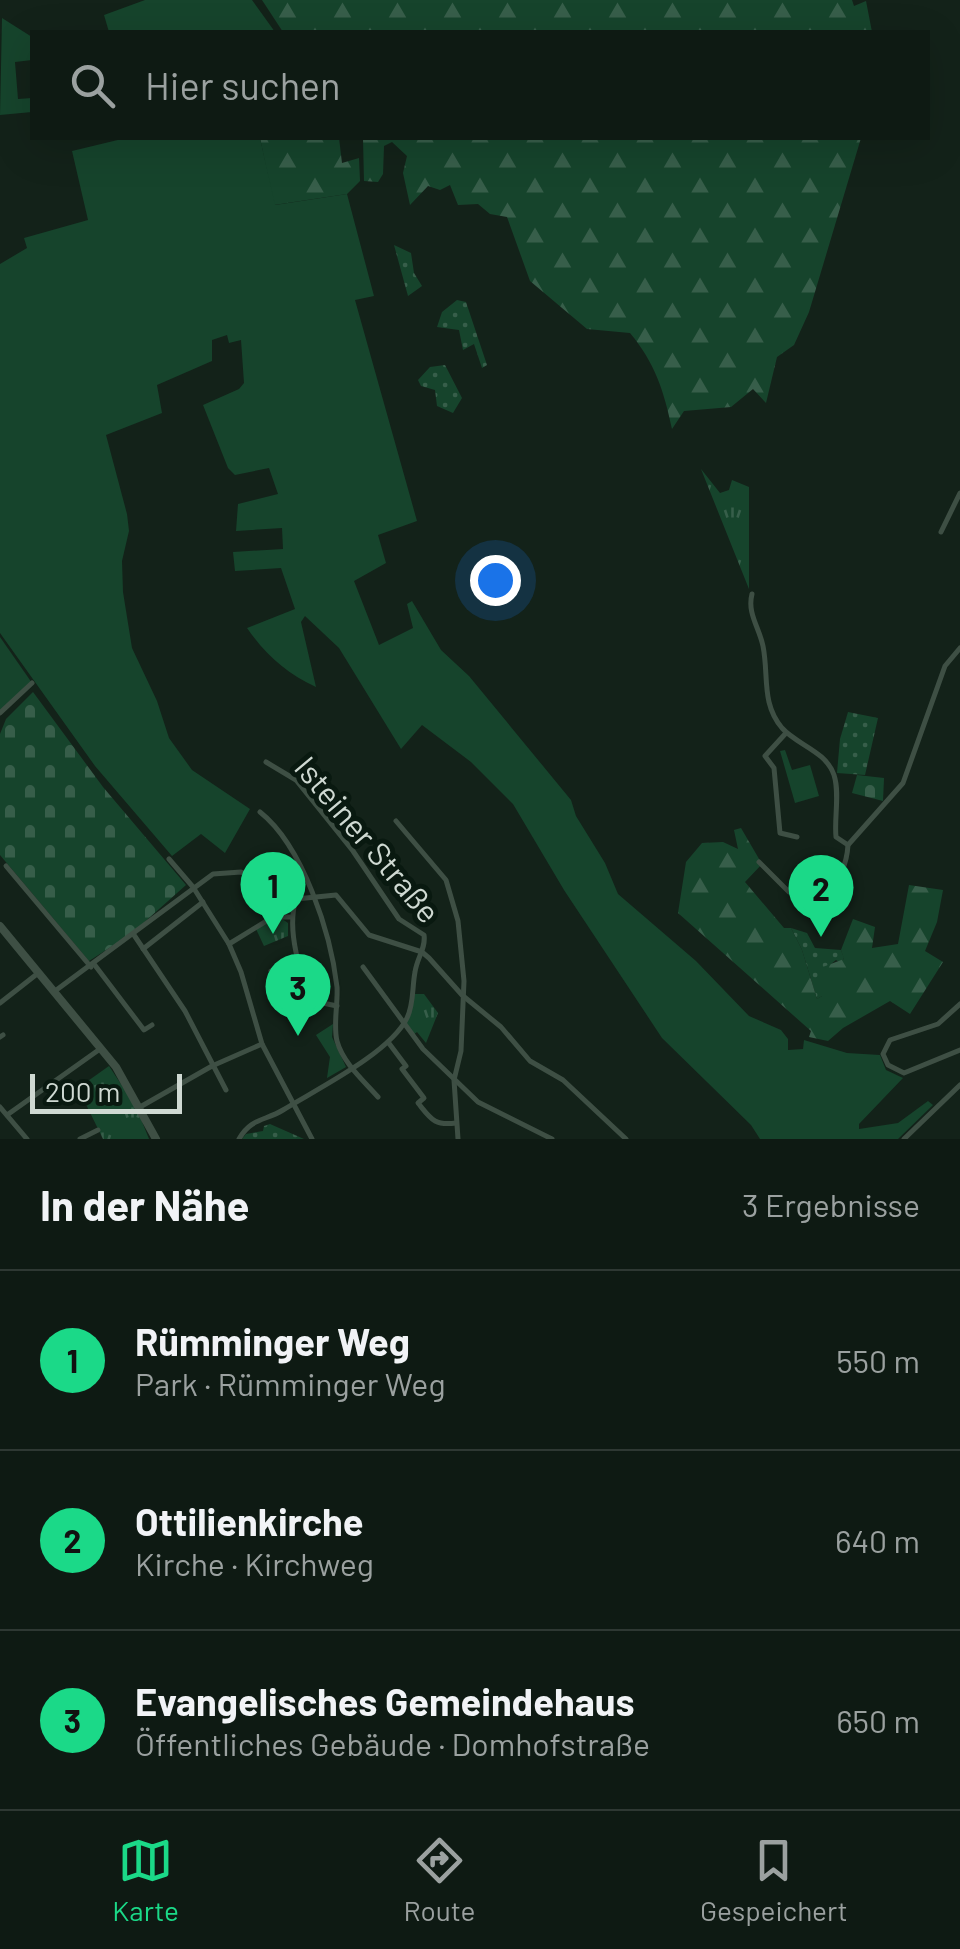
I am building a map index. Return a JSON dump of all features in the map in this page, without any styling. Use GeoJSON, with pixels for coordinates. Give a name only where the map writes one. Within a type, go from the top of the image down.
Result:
{"type":"FeatureCollection","features":[{"type":"Feature","properties":{"kind":"street"},"geometry":{"type":"LineString","coordinates":[[941,532],[960,493]]}},
{"type":"Feature","properties":{"kind":"street"},"geometry":{"type":"LineString","coordinates":[[752,594],[749,608],[764,649],[768,702],[786,733],[832,770],[836,784],[836,837],[848,845]]}},
{"type":"Feature","properties":{"kind":"street"},"geometry":{"type":"LineString","coordinates":[[820,928],[826,893],[848,857],[848,845],[902,783],[945,666],[960,648]]}},
{"type":"Feature","properties":{"kind":"street"},"geometry":{"type":"LineString","coordinates":[[0,713],[32,683]]}},
{"type":"Feature","properties":{"kind":"street"},"geometry":{"type":"LineString","coordinates":[[786,733],[765,756],[774,768],[780,833],[797,836]]}},
{"type":"Feature","properties":{"kind":"street","name":"Isteiner Straße"},"geometry":{"type":"LineString","coordinates":[[266,762],[292,776],[353,852],[399,919],[424,935],[422,952]]}},
{"type":"Feature","properties":{"kind":"street"},"geometry":{"type":"LineString","coordinates":[[260,812],[293,855],[313,898],[332,958],[336,1040],[378,1098]]}},
{"type":"Feature","properties":{"kind":"street"},"geometry":{"type":"LineString","coordinates":[[396,821],[446,880],[460,941],[461,1051],[454,1080],[458,1139]]}},
{"type":"Feature","properties":{"kind":"street"},"geometry":{"type":"LineString","coordinates":[[169,859],[229,944],[262,1044],[312,1139]]}},
{"type":"Feature","properties":{"kind":"street"},"geometry":{"type":"LineString","coordinates":[[759,862],[788,892],[826,893]]}},
{"type":"Feature","properties":{"kind":"street"},"geometry":{"type":"LineString","coordinates":[[6,866],[144,1030],[152,1025]]}},
{"type":"Feature","properties":{"kind":"street"},"geometry":{"type":"LineString","coordinates":[[55,991],[214,874],[241,872],[296,899],[336,895],[369,935],[422,952],[462,995],[494,1020],[530,1062],[563,1080],[626,1139]]}},
{"type":"Feature","properties":{"kind":"street"},"geometry":{"type":"LineString","coordinates":[[296,899],[291,917],[292,936],[300,962],[314,998],[322,1004],[337,1006]]}},
{"type":"Feature","properties":{"kind":"street"},"geometry":{"type":"LineString","coordinates":[[143,949],[202,902]]}},
{"type":"Feature","properties":{"kind":"street"},"geometry":{"type":"LineString","coordinates":[[229,944],[273,917],[291,917]]}},
{"type":"Feature","properties":{"kind":"street"},"geometry":{"type":"LineString","coordinates":[[0,926],[126,1081],[156,1139]]}},
{"type":"Feature","properties":{"kind":"street"},"geometry":{"type":"LineString","coordinates":[[134,935],[185,1011],[226,1090]]}},
{"type":"Feature","properties":{"kind":"street"},"geometry":{"type":"LineString","coordinates":[[239,1139],[254,1121],[280,1112],[291,1100],[388,1042],[410,1010],[414,974],[422,952]]}},
{"type":"Feature","properties":{"kind":"street"},"geometry":{"type":"LineString","coordinates":[[277,986],[272,971],[300,962]]}},
{"type":"Feature","properties":{"kind":"street"},"geometry":{"type":"LineString","coordinates":[[362,967],[423,1050],[454,1080],[493,1112],[552,1139]]}},
{"type":"Feature","properties":{"kind":"street"},"geometry":{"type":"LineString","coordinates":[[0,1002],[40,972]]}},
{"type":"Feature","properties":{"kind":"street"},"geometry":{"type":"LineString","coordinates":[[960,1004],[938,1024],[890,1040],[884,1050],[888,1064],[904,1073],[960,1050]]}},
{"type":"Feature","properties":{"kind":"street"},"geometry":{"type":"LineString","coordinates":[[388,1042],[406,1066],[402,1069],[424,1098],[418,1102],[433,1122],[456,1124]]}},
{"type":"Feature","properties":{"kind":"street"},"geometry":{"type":"LineString","coordinates":[[140,1108],[212,1066],[262,1044]]}},
{"type":"Feature","properties":{"kind":"street"},"geometry":{"type":"LineString","coordinates":[[7,1115],[100,1049]]}},
{"type":"Feature","properties":{"kind":"street"},"geometry":{"type":"LineString","coordinates":[[904,1139],[960,1086]]}},
{"type":"Feature","properties":{"kind":"street"},"geometry":{"type":"LineString","coordinates":[[0,1107],[27,1139]]}},
{"type":"Feature","properties":{"kind":"street"},"geometry":{"type":"LineString","coordinates":[[80,1139],[98,1130]]}},
{"type":"Feature","properties":{"kind":"green space"},"geometry":{"type":"Polygon","coordinates":[[[145,0],[252,0],[274,30],[108,30],[104,15],[145,0]]]}},
{"type":"Feature","properties":{"kind":"green space"},"geometry":{"type":"Polygon","coordinates":[[[262,0],[852,0],[854,6],[866,1],[872,30],[282,30],[262,0]]]}},
{"type":"Feature","properties":{"kind":"green space"},"geometry":{"type":"Polygon","coordinates":[[[2,18],[30,36],[30,60],[15,62],[18,99],[30,98],[30,112],[0,115],[2,18]]]}},
{"type":"Feature","properties":{"kind":"green space"},"geometry":{"type":"Polygon","coordinates":[[[118,140],[260,140],[275,205],[347,194],[374,296],[355,300],[417,521],[378,535],[386,563],[354,581],[379,645],[413,628],[407,604],[412,601],[441,650],[469,676],[571,800],[618,894],[696,961],[749,1016],[781,1030],[788,1039],[788,1050],[803,1049],[804,1040],[847,1053],[880,1055],[886,1070],[903,1078],[859,1124],[859,1129],[898,1123],[928,1101],[933,1105],[898,1139],[760,1139],[751,1125],[662,1038],[564,890],[513,804],[471,762],[422,725],[401,749],[339,648],[305,616],[301,622],[316,687],[286,669],[262,647],[247,628],[295,609],[281,568],[235,571],[233,552],[283,549],[282,528],[236,531],[238,504],[278,494],[269,468],[235,475],[228,468],[203,405],[244,383],[241,340],[229,343],[227,335],[212,340],[212,361],[157,385],[162,413],[106,435],[127,514],[123,592],[132,648],[169,738],[192,770],[250,809],[225,853],[201,834],[172,856],[95,766],[0,633],[0,264],[27,248],[24,238],[88,220],[72,151],[118,140]]]}},
{"type":"Feature","properties":{"kind":"green space"},"geometry":{"type":"Polygon","coordinates":[[[260,140],[339,140],[342,163],[359,158],[360,181],[347,194],[274,205],[260,140]]]}},
{"type":"Feature","properties":{"kind":"green space"},"geometry":{"type":"Polygon","coordinates":[[[363,140],[860,140],[809,312],[794,345],[777,357],[766,403],[753,389],[731,407],[684,411],[672,429],[657,378],[630,333],[587,329],[530,281],[507,217],[490,214],[478,204],[458,205],[450,185],[440,190],[428,186],[410,205],[403,173],[407,156],[392,142],[384,146],[383,174],[378,182],[364,181],[363,140]]]}},
{"type":"Feature","properties":{"kind":"green space"},"geometry":{"type":"Polygon","coordinates":[[[394,245],[411,253],[414,273],[422,286],[408,296],[394,245]]]}},
{"type":"Feature","properties":{"kind":"green space"},"geometry":{"type":"Polygon","coordinates":[[[457,300],[466,302],[487,365],[482,368],[474,344],[463,350],[459,330],[437,327],[442,312],[457,300]]]}},
{"type":"Feature","properties":{"kind":"green space"},"geometry":{"type":"Polygon","coordinates":[[[445,365],[462,398],[453,413],[437,406],[435,390],[421,386],[418,380],[430,367],[445,365]]]}},
{"type":"Feature","properties":{"kind":"green space"},"geometry":{"type":"Polygon","coordinates":[[[701,469],[720,493],[729,490],[732,480],[749,487],[749,589],[701,469]]]}},
{"type":"Feature","properties":{"kind":"green space"},"geometry":{"type":"Polygon","coordinates":[[[0,637],[32,683],[0,713],[0,637]]]}},
{"type":"Feature","properties":{"kind":"green space"},"geometry":{"type":"Polygon","coordinates":[[[33,692],[103,787],[186,885],[131,934],[89,961],[0,855],[0,734],[6,719],[33,692]]]}},
{"type":"Feature","properties":{"kind":"green space"},"geometry":{"type":"Polygon","coordinates":[[[848,712],[878,718],[865,775],[837,773],[840,739],[848,712]]]}},
{"type":"Feature","properties":{"kind":"green space"},"geometry":{"type":"Polygon","coordinates":[[[785,750],[792,770],[810,765],[819,796],[795,803],[780,751],[785,750]]]}},
{"type":"Feature","properties":{"kind":"green space"},"geometry":{"type":"Polygon","coordinates":[[[857,775],[884,778],[883,801],[852,793],[857,775]]]}},
{"type":"Feature","properties":{"kind":"green space"},"geometry":{"type":"Polygon","coordinates":[[[741,828],[762,864],[745,882],[784,928],[791,928],[817,999],[822,996],[820,968],[844,959],[841,950],[853,919],[875,927],[872,948],[898,944],[909,885],[943,890],[937,922],[925,951],[943,962],[910,1014],[890,1001],[828,1041],[809,1037],[811,1031],[678,913],[686,862],[702,843],[723,842],[738,849],[734,830],[741,828]]]}},
{"type":"Feature","properties":{"kind":"green space"},"geometry":{"type":"Polygon","coordinates":[[[271,920],[288,923],[288,936],[264,946],[256,929],[271,920]]]}},
{"type":"Feature","properties":{"kind":"green space"},"geometry":{"type":"Polygon","coordinates":[[[791,928],[807,933],[815,948],[841,950],[844,958],[828,968],[822,996],[817,999],[802,950],[791,928]]]}},
{"type":"Feature","properties":{"kind":"green space"},"geometry":{"type":"Polygon","coordinates":[[[412,994],[424,994],[438,1013],[426,1043],[404,1024],[412,994]]]}},
{"type":"Feature","properties":{"kind":"green space"},"geometry":{"type":"Polygon","coordinates":[[[333,1024],[332,1037],[346,1067],[327,1078],[330,1057],[316,1035],[333,1024]]]}},
{"type":"Feature","properties":{"kind":"green space"},"geometry":{"type":"Polygon","coordinates":[[[109,1066],[136,1107],[149,1139],[103,1139],[78,1088],[109,1066]]]}},
{"type":"Feature","properties":{"kind":"green space"},"geometry":{"type":"Polygon","coordinates":[[[270,1124],[304,1139],[242,1139],[270,1124]]]}},
{"type":"Feature","properties":{"kind":"place","name":"Rümminger Weg"},"geometry":{"type":"Point","coordinates":[273,934]}},
{"type":"Feature","properties":{"kind":"place","name":"Ottilienkirche"},"geometry":{"type":"Point","coordinates":[821,937]}},
{"type":"Feature","properties":{"kind":"place","name":"Evangelisches Gemeindehaus"},"geometry":{"type":"Point","coordinates":[298,1036]}}]}
